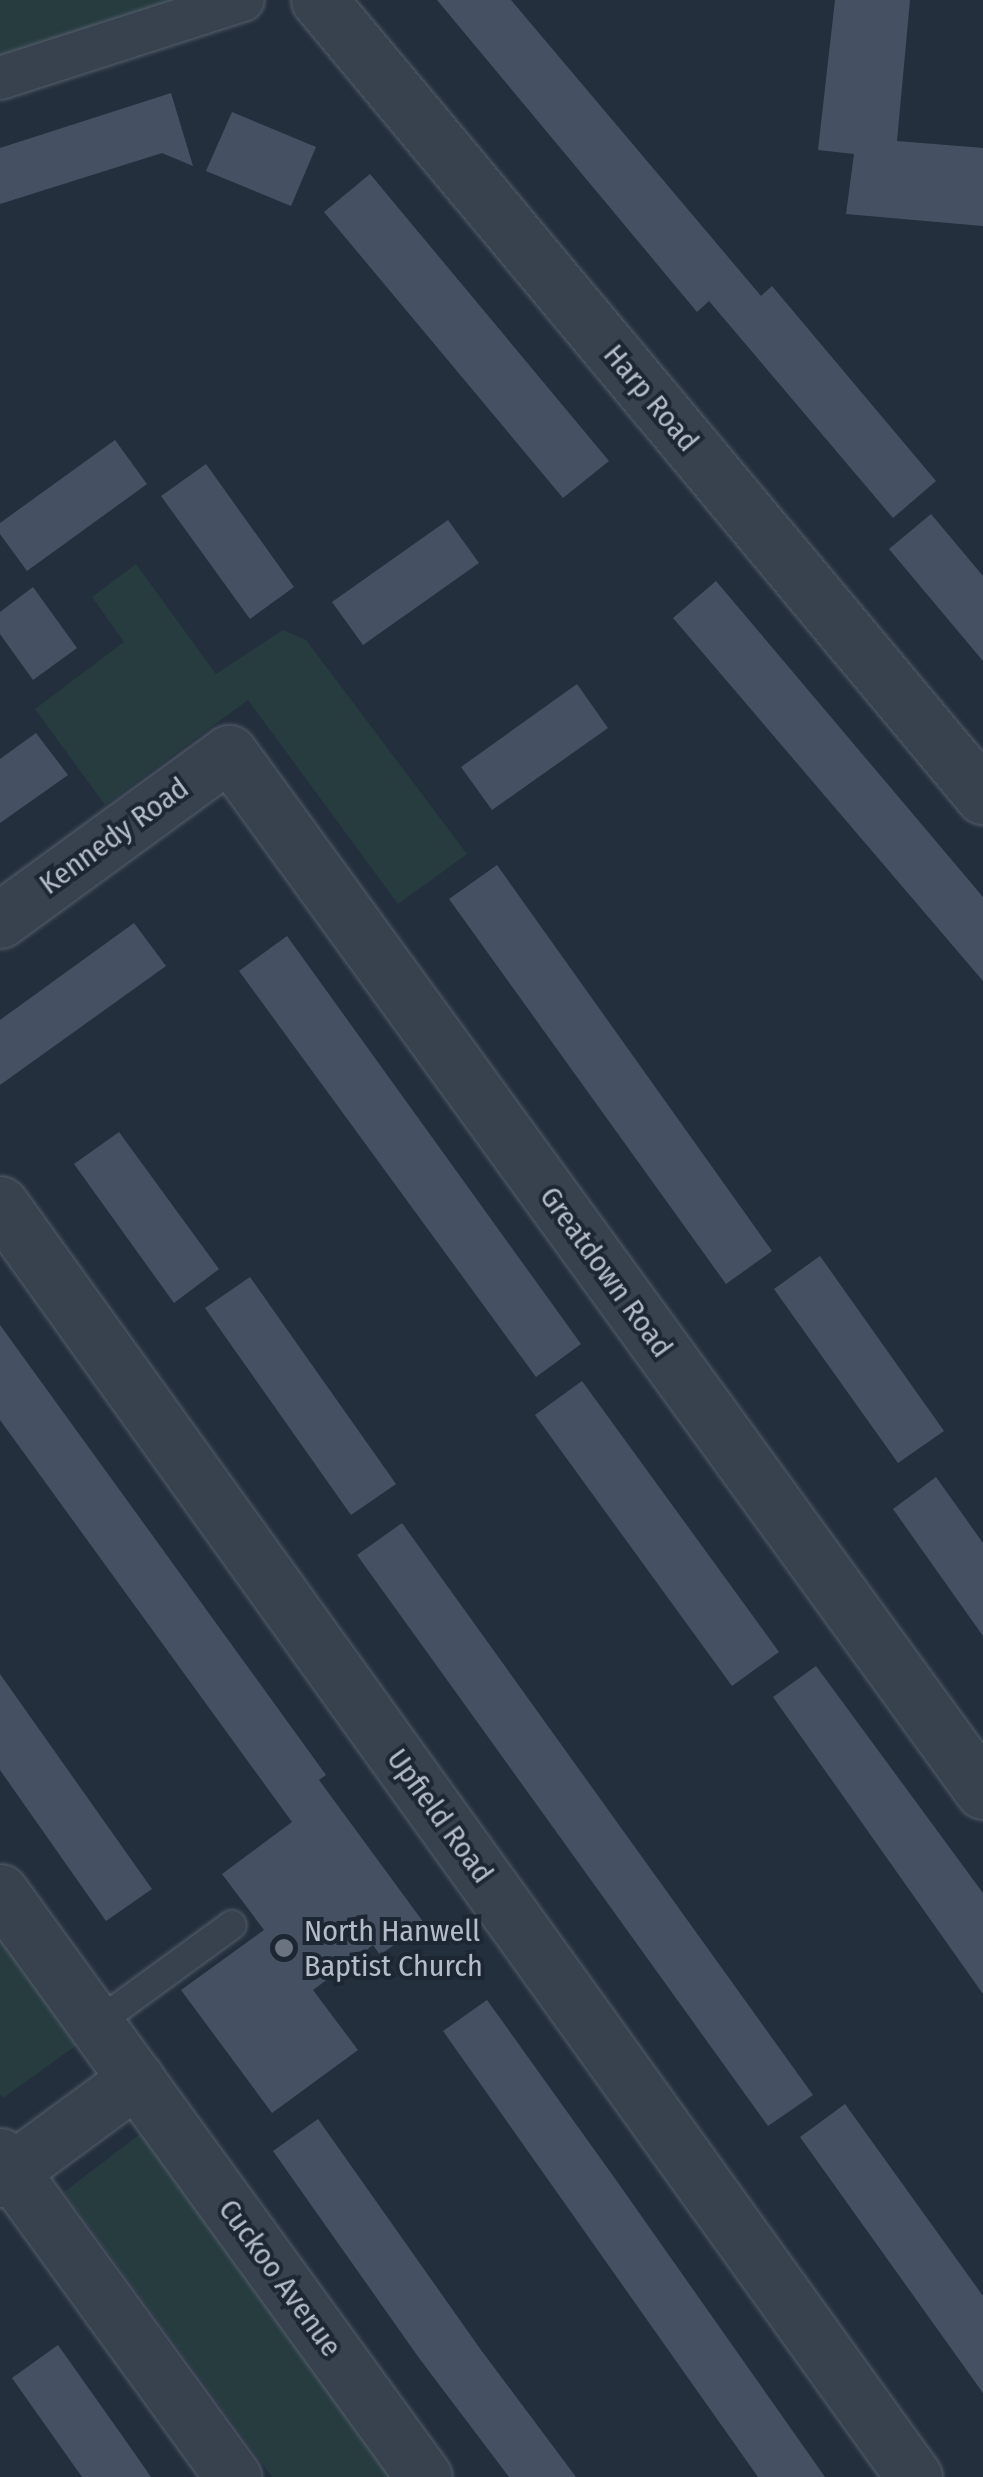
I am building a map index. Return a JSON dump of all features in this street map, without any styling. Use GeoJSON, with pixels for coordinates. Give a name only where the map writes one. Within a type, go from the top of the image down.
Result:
{"type":"FeatureCollection","features":[{"type":"Feature","properties":{"kind":"street"},"geometry":{"type":"LineString","coordinates":[[0,78],[243,0]]}},
{"type":"Feature","properties":{"kind":"street","name":"Harp Road"},"geometry":{"type":"LineString","coordinates":[[319,0],[983,796]]}},
{"type":"Feature","properties":{"kind":"street","name":"Kennedy Road"},"geometry":{"type":"LineString","coordinates":[[0,920],[229,753]]}},
{"type":"Feature","properties":{"kind":"street","name":"Greatdown Road"},"geometry":{"type":"LineString","coordinates":[[229,753],[983,1791]]}},
{"type":"Feature","properties":{"kind":"street","name":"Upfield Road"},"geometry":{"type":"LineString","coordinates":[[0,1204],[914,2477]]}},
{"type":"Feature","properties":{"kind":"street","name":"Cuckoo Avenue"},"geometry":{"type":"LineString","coordinates":[[0,1892],[424,2477]]}},
{"type":"Feature","properties":{"kind":"street"},"geometry":{"type":"LineString","coordinates":[[136,2079],[4,2169],[233,2477]]}},
{"type":"Feature","properties":{"kind":"lane"},"geometry":{"type":"LineString","coordinates":[[96,2024],[232,1925]]}},
{"type":"Feature","properties":{"kind":"green space"},"geometry":{"type":"Polygon","coordinates":[[[0,0],[208,0],[0,66],[0,0]]]}},
{"type":"Feature","properties":{"kind":"green space"},"geometry":{"type":"Polygon","coordinates":[[[136,564],[216,674],[283,630],[306,640],[467,854],[398,904],[248,700],[105,805],[35,709],[124,642],[92,597],[136,564]]]}},
{"type":"Feature","properties":{"kind":"green space"},"geometry":{"type":"Polygon","coordinates":[[[0,1932],[81,2042],[3,2098],[0,2094],[0,1932]]]}},
{"type":"Feature","properties":{"kind":"green space"},"geometry":{"type":"Polygon","coordinates":[[[144,2131],[394,2477],[272,2477],[64,2192],[144,2131]]]}},
{"type":"Feature","properties":{"kind":"building"},"geometry":{"type":"Polygon","coordinates":[[[437,0],[511,0],[761,296],[772,286],[936,481],[893,518],[709,301],[697,312],[437,0]]]}},
{"type":"Feature","properties":{"kind":"building"},"geometry":{"type":"Polygon","coordinates":[[[835,0],[910,0],[897,141],[983,148],[983,226],[846,214],[854,154],[818,150],[835,0]]]}},
{"type":"Feature","properties":{"kind":"building"},"geometry":{"type":"Polygon","coordinates":[[[171,93],[193,166],[162,153],[0,204],[0,148],[171,93]]]}},
{"type":"Feature","properties":{"kind":"building"},"geometry":{"type":"Polygon","coordinates":[[[232,112],[316,147],[291,206],[206,171],[232,112]]]}},
{"type":"Feature","properties":{"kind":"building"},"geometry":{"type":"Polygon","coordinates":[[[370,174],[609,461],[563,498],[324,212],[370,174]]]}},
{"type":"Feature","properties":{"kind":"building"},"geometry":{"type":"Polygon","coordinates":[[[115,440],[147,484],[27,571],[0,534],[0,523],[115,440]]]}},
{"type":"Feature","properties":{"kind":"building"},"geometry":{"type":"Polygon","coordinates":[[[206,464],[294,587],[250,619],[161,496],[206,464]]]}},
{"type":"Feature","properties":{"kind":"building"},"geometry":{"type":"Polygon","coordinates":[[[931,514],[983,576],[983,661],[889,549],[931,514]]]}},
{"type":"Feature","properties":{"kind":"building"},"geometry":{"type":"Polygon","coordinates":[[[448,520],[479,563],[363,645],[332,602],[448,520]]]}},
{"type":"Feature","properties":{"kind":"building"},"geometry":{"type":"Polygon","coordinates":[[[716,581],[983,897],[983,981],[673,618],[716,581]]]}},
{"type":"Feature","properties":{"kind":"building"},"geometry":{"type":"Polygon","coordinates":[[[33,587],[77,648],[33,680],[0,634],[0,612],[33,587]]]}},
{"type":"Feature","properties":{"kind":"building"},"geometry":{"type":"Polygon","coordinates":[[[577,684],[608,728],[492,810],[461,767],[577,684]]]}},
{"type":"Feature","properties":{"kind":"building"},"geometry":{"type":"Polygon","coordinates":[[[36,733],[68,775],[0,823],[0,759],[36,733]]]}},
{"type":"Feature","properties":{"kind":"building"},"geometry":{"type":"Polygon","coordinates":[[[497,865],[772,1251],[726,1284],[449,899],[497,865]]]}},
{"type":"Feature","properties":{"kind":"building"},"geometry":{"type":"Polygon","coordinates":[[[134,923],[166,966],[0,1085],[0,1020],[134,923]]]}},
{"type":"Feature","properties":{"kind":"building"},"geometry":{"type":"Polygon","coordinates":[[[287,936],[581,1344],[536,1377],[239,971],[287,936]]]}},
{"type":"Feature","properties":{"kind":"building"},"geometry":{"type":"Polygon","coordinates":[[[119,1132],[219,1269],[174,1303],[74,1164],[119,1132]]]}},
{"type":"Feature","properties":{"kind":"building"},"geometry":{"type":"Polygon","coordinates":[[[820,1256],[944,1431],[898,1463],[774,1289],[820,1256]]]}},
{"type":"Feature","properties":{"kind":"building"},"geometry":{"type":"Polygon","coordinates":[[[250,1277],[396,1484],[351,1515],[205,1308],[250,1277]]]}},
{"type":"Feature","properties":{"kind":"building"},"geometry":{"type":"Polygon","coordinates":[[[0,1325],[326,1775],[319,1780],[424,1923],[380,1955],[373,1945],[313,1990],[358,2050],[272,2113],[181,1990],[264,1930],[222,1874],[292,1822],[0,1420],[0,1325]]]}},
{"type":"Feature","properties":{"kind":"building"},"geometry":{"type":"Polygon","coordinates":[[[582,1381],[779,1652],[732,1686],[535,1415],[582,1381]]]}},
{"type":"Feature","properties":{"kind":"building"},"geometry":{"type":"Polygon","coordinates":[[[936,1477],[983,1543],[983,1636],[893,1509],[936,1477]]]}},
{"type":"Feature","properties":{"kind":"building"},"geometry":{"type":"Polygon","coordinates":[[[402,1523],[813,2095],[768,2126],[357,1555],[402,1523]]]}},
{"type":"Feature","properties":{"kind":"building"},"geometry":{"type":"Polygon","coordinates":[[[816,1666],[983,1893],[983,1994],[773,1697],[816,1666]]]}},
{"type":"Feature","properties":{"kind":"building"},"geometry":{"type":"Polygon","coordinates":[[[0,1674],[152,1889],[106,1921],[0,1770],[0,1674]]]}},
{"type":"Feature","properties":{"kind":"building"},"geometry":{"type":"Polygon","coordinates":[[[487,2000],[825,2477],[758,2477],[443,2031],[487,2000]]]}},
{"type":"Feature","properties":{"kind":"building"},"geometry":{"type":"Polygon","coordinates":[[[845,2104],[983,2296],[983,2393],[800,2137],[845,2104]]]}},
{"type":"Feature","properties":{"kind":"building"},"geometry":{"type":"Polygon","coordinates":[[[318,2119],[576,2477],[509,2477],[419,2358],[273,2151],[318,2119]]]}},
{"type":"Feature","properties":{"kind":"building"},"geometry":{"type":"Polygon","coordinates":[[[58,2345],[151,2477],[82,2477],[12,2378],[58,2345]]]}},
{"type":"Feature","properties":{"kind":"place","name":"North Hanwell Baptist Church"},"geometry":{"type":"Point","coordinates":[284,1948]}}]}
